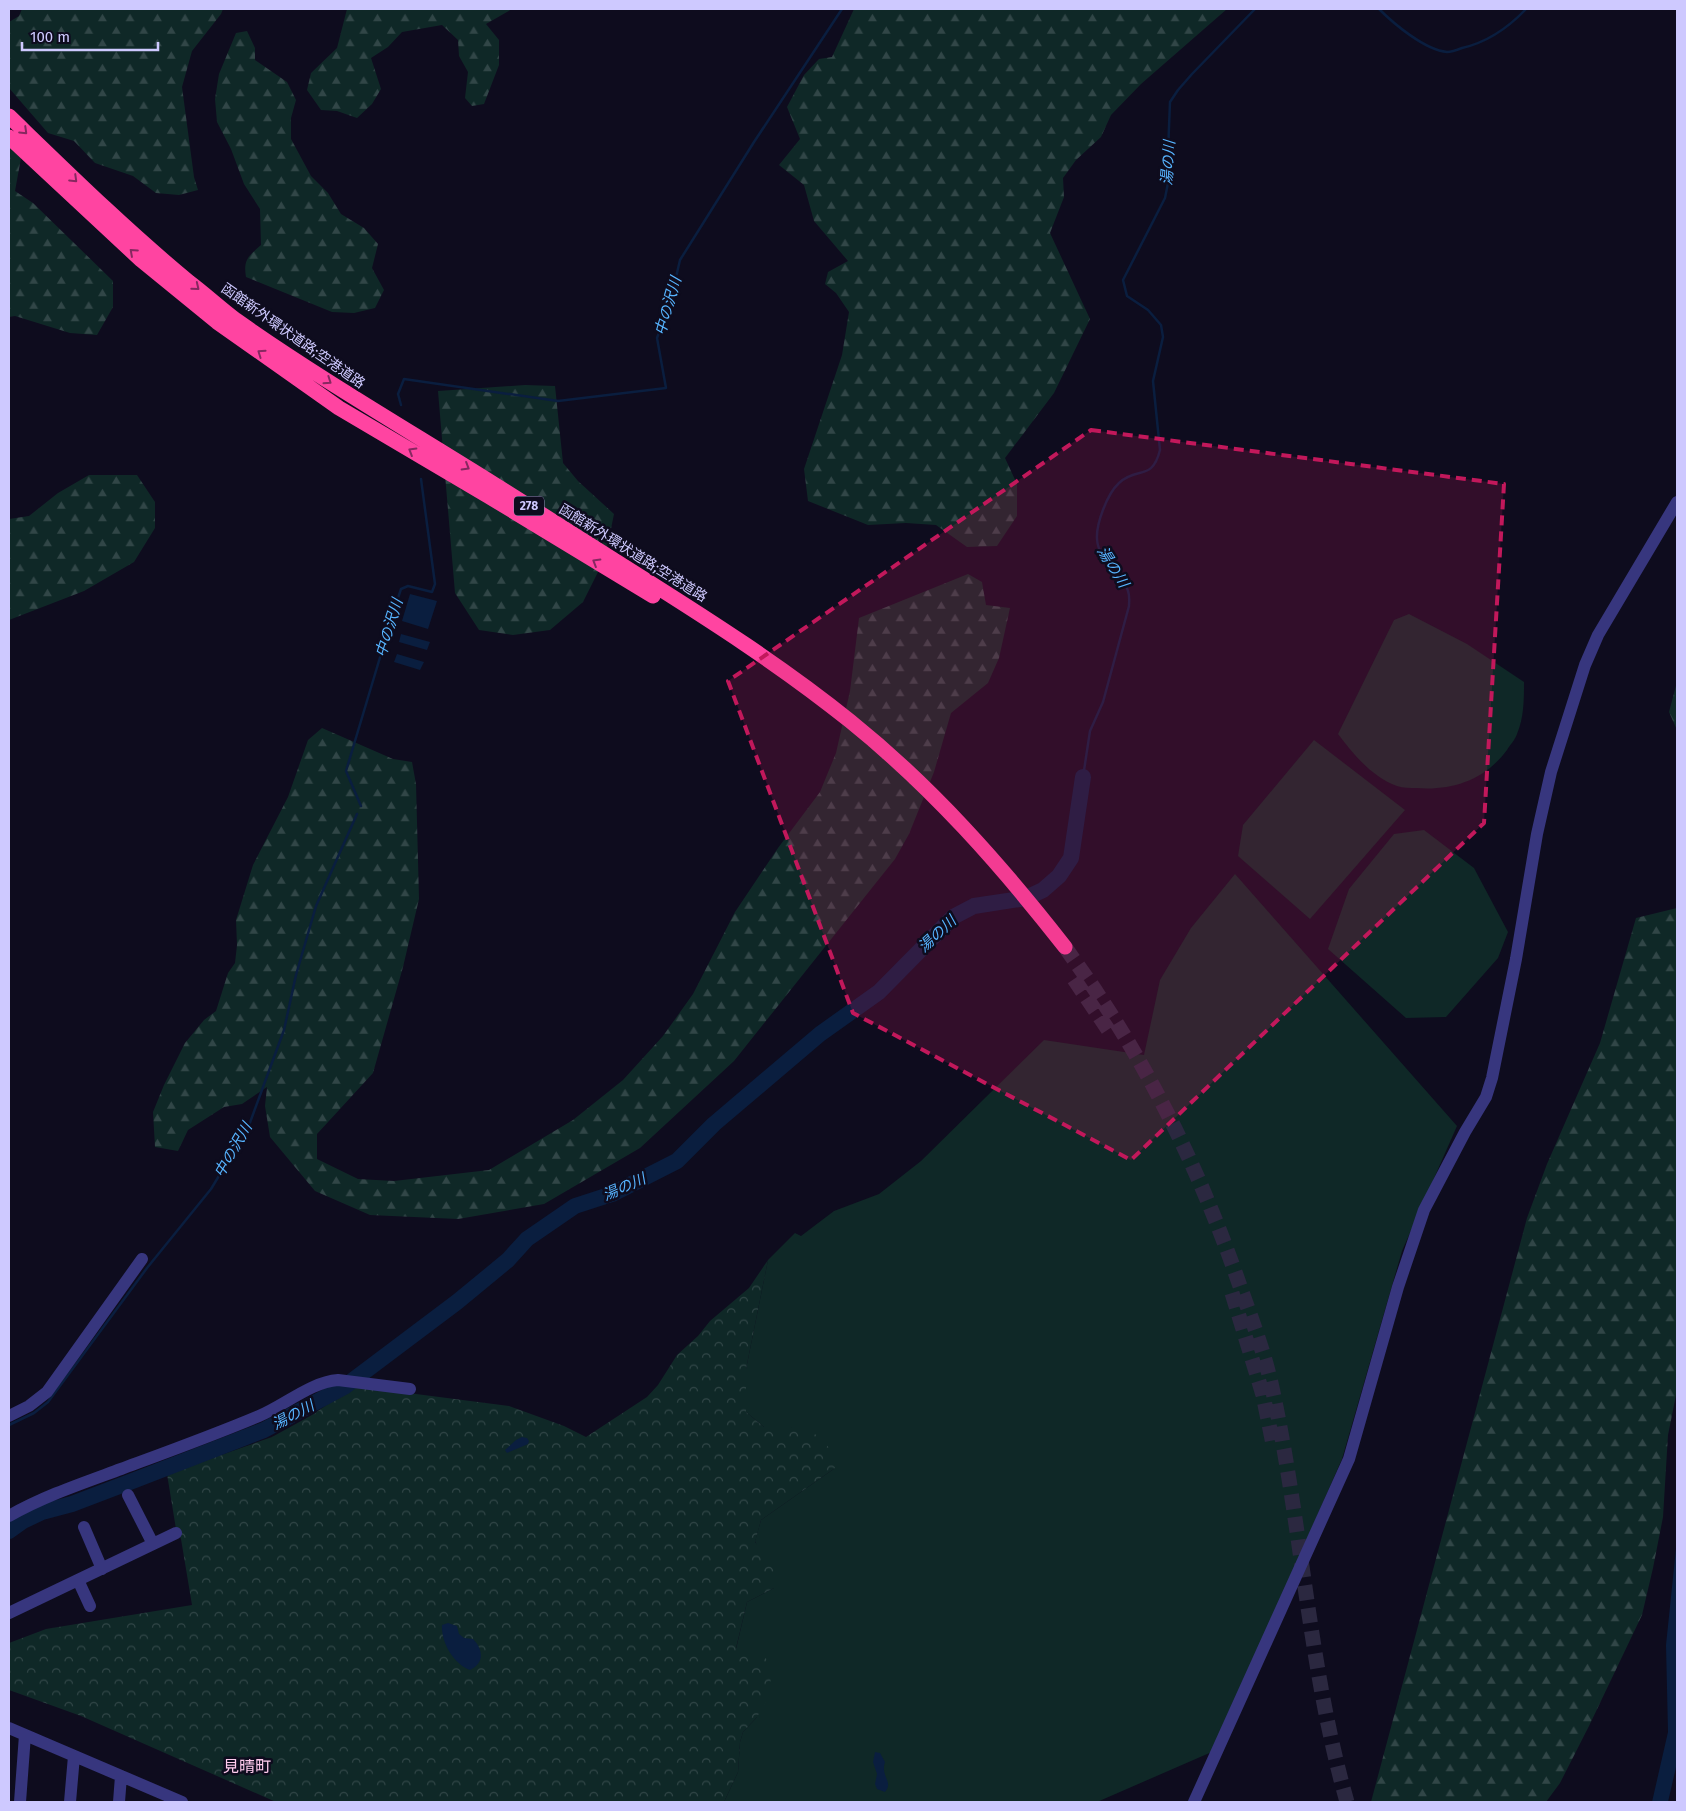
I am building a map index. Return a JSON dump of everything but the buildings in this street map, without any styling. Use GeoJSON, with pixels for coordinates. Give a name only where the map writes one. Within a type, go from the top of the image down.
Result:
{"type":"FeatureCollection","features":[{"type":"Feature","properties":{"kind":"highway","name":"函館新外環状道路;空港道路"},"geometry":{"type":"LineString","coordinates":[[9,116],[35,151],[141,260],[217,322],[331,402],[677,611],[740,650],[794,687],[896,771],[951,825],[1006,880],[1060,950]]}},
{"type":"Feature","properties":{"kind":"highway","name":"函館新外環状道路;空港道路"},"geometry":{"type":"LineString","coordinates":[[9,137],[35,151]]}},
{"type":"Feature","properties":{"kind":"street"},"geometry":{"type":"LineString","coordinates":[[1194,1802],[1349,1459],[1398,1287],[1424,1210],[1488,1091],[1516,959],[1537,834],[1551,772],[1585,665],[1598,636],[1677,502]]}},
{"type":"Feature","properties":{"kind":"street"},"geometry":{"type":"LineString","coordinates":[[9,1416],[29,1406],[47,1392],[142,1259]]}},
{"type":"Feature","properties":{"kind":"street"},"geometry":{"type":"LineString","coordinates":[[9,1516],[55,1494],[270,1412],[317,1385],[328,1381],[338,1380],[410,1389]]}},
{"type":"Feature","properties":{"kind":"street"},"geometry":{"type":"LineString","coordinates":[[128,1495],[153,1544]]}},
{"type":"Feature","properties":{"kind":"street"},"geometry":{"type":"LineString","coordinates":[[84,1527],[102,1569]]}},
{"type":"Feature","properties":{"kind":"street"},"geometry":{"type":"LineString","coordinates":[[9,1613],[176,1533]]}},
{"type":"Feature","properties":{"kind":"street"},"geometry":{"type":"LineString","coordinates":[[78,1580],[90,1606]]}},
{"type":"Feature","properties":{"kind":"street"},"geometry":{"type":"LineString","coordinates":[[9,1728],[121,1776],[168,1799],[182,1802]]}},
{"type":"Feature","properties":{"kind":"street"},"geometry":{"type":"LineString","coordinates":[[20,1802],[24,1735]]}},
{"type":"Feature","properties":{"kind":"street"},"geometry":{"type":"LineString","coordinates":[[70,1802],[74,1756]]}},
{"type":"Feature","properties":{"kind":"street"},"geometry":{"type":"LineString","coordinates":[[9,1760],[22,1764]]}},
{"type":"Feature","properties":{"kind":"street"},"geometry":{"type":"LineString","coordinates":[[119,1802],[121,1776]]}},
{"type":"Feature","properties":{"kind":"highlighted area"},"geometry":{"type":"Polygon","coordinates":[[[1091,430],[1504,484],[1484,823],[1131,1160],[853,1013],[728,681],[1091,430]]]}},
{"type":"Feature","properties":{"kind":"green space"},"geometry":{"type":"Polygon","coordinates":[[[22,9],[223,9],[192,51],[182,87],[194,177],[198,190],[179,195],[156,193],[133,176],[95,163],[74,141],[48,133],[9,88],[9,22],[19,16],[22,9]]]}},
{"type":"Feature","properties":{"kind":"green space"},"geometry":{"type":"Polygon","coordinates":[[[347,9],[512,9],[486,24],[499,40],[499,65],[484,104],[472,106],[465,98],[468,72],[459,56],[458,40],[442,25],[402,32],[388,47],[371,58],[381,89],[372,104],[357,118],[337,111],[321,110],[307,90],[311,73],[337,48],[347,9]]]}},
{"type":"Feature","properties":{"kind":"green space"},"geometry":{"type":"Polygon","coordinates":[[[854,9],[1227,9],[1141,84],[1111,115],[1101,137],[1076,160],[1063,178],[1064,197],[1050,233],[1090,319],[1054,393],[1005,458],[1017,484],[1017,516],[997,546],[967,547],[936,525],[906,523],[868,525],[808,501],[804,469],[842,355],[849,312],[836,293],[825,284],[828,272],[848,261],[814,221],[804,185],[779,165],[800,139],[787,107],[804,75],[819,59],[832,57],[854,9]]]}},
{"type":"Feature","properties":{"kind":"green space"},"geometry":{"type":"Polygon","coordinates":[[[247,31],[255,48],[255,60],[287,82],[296,100],[291,118],[291,139],[311,176],[328,193],[341,214],[364,228],[378,244],[372,268],[384,290],[375,308],[354,313],[332,312],[246,277],[246,262],[261,245],[260,209],[244,184],[231,149],[217,122],[215,99],[219,74],[236,33],[247,31]]]}},
{"type":"Feature","properties":{"kind":"green space"},"geometry":{"type":"Polygon","coordinates":[[[9,146],[21,158],[15,191],[33,203],[113,281],[113,307],[97,335],[70,333],[15,316],[9,317],[9,146]]]}},
{"type":"Feature","properties":{"kind":"green space"},"geometry":{"type":"Polygon","coordinates":[[[525,385],[555,386],[563,463],[578,481],[614,514],[605,558],[583,602],[550,630],[513,635],[479,630],[455,593],[438,391],[525,385]]]}},
{"type":"Feature","properties":{"kind":"green space"},"geometry":{"type":"Polygon","coordinates":[[[89,475],[137,475],[155,502],[155,528],[134,562],[84,591],[9,620],[9,519],[29,516],[58,493],[89,475]]]}},
{"type":"Feature","properties":{"kind":"green space"},"geometry":{"type":"Polygon","coordinates":[[[968,574],[982,582],[986,605],[1010,608],[999,658],[988,683],[951,713],[934,772],[909,834],[895,859],[734,1061],[640,1148],[544,1204],[458,1219],[370,1215],[315,1191],[270,1137],[265,1106],[267,1087],[242,1104],[224,1107],[188,1130],[178,1151],[155,1147],[153,1112],[185,1043],[204,1020],[216,1011],[228,973],[235,963],[237,945],[236,920],[253,865],[288,797],[308,740],[322,728],[393,759],[412,762],[416,784],[419,899],[403,967],[373,1073],[317,1134],[317,1159],[358,1179],[394,1181],[489,1170],[573,1120],[623,1080],[663,1036],[693,994],[735,912],[778,848],[820,792],[836,753],[850,691],[859,618],[968,574]]]}},
{"type":"Feature","properties":{"kind":"green space"},"geometry":{"type":"Polygon","coordinates":[[[1409,614],[1467,644],[1524,682],[1524,702],[1519,728],[1507,750],[1489,769],[1478,776],[1442,788],[1399,787],[1388,782],[1364,764],[1338,734],[1394,620],[1409,614]]]}},
{"type":"Feature","properties":{"kind":"green space"},"geometry":{"type":"Polygon","coordinates":[[[1677,682],[1677,730],[1669,712],[1677,682]]]}},
{"type":"Feature","properties":{"kind":"green space"},"geometry":{"type":"Polygon","coordinates":[[[1314,740],[1405,810],[1310,919],[1238,856],[1243,825],[1314,740]]]}},
{"type":"Feature","properties":{"kind":"green space"},"geometry":{"type":"Polygon","coordinates":[[[1424,830],[1474,868],[1508,932],[1498,958],[1446,1017],[1406,1018],[1328,949],[1349,889],[1394,834],[1424,830]]]}},
{"type":"Feature","properties":{"kind":"green space"},"geometry":{"type":"Polygon","coordinates":[[[1235,874],[1457,1126],[1402,1251],[1342,1459],[1214,1751],[1097,1802],[724,1802],[738,1772],[740,1742],[743,1732],[757,1717],[736,1649],[747,1602],[774,1588],[755,1541],[761,1520],[835,1468],[791,1427],[764,1427],[746,1412],[746,1369],[768,1260],[795,1233],[801,1236],[834,1211],[879,1194],[921,1161],[1044,1040],[1144,1055],[1160,980],[1191,928],[1235,874]]]}},
{"type":"Feature","properties":{"kind":"green space"},"geometry":{"type":"Polygon","coordinates":[[[1677,908],[1677,1390],[1668,1435],[1663,1517],[1642,1615],[1560,1783],[1546,1802],[1371,1802],[1527,1218],[1547,1164],[1600,1043],[1636,918],[1677,908]]]}},
{"type":"Feature","properties":{"kind":"green space"},"geometry":{"type":"Polygon","coordinates":[[[768,1260],[746,1369],[746,1412],[764,1427],[791,1427],[817,1435],[834,1453],[835,1468],[761,1520],[755,1542],[778,1573],[774,1588],[747,1602],[736,1648],[763,1655],[768,1661],[772,1691],[757,1717],[743,1732],[740,1742],[738,1772],[724,1802],[276,1802],[81,1716],[9,1690],[9,1643],[46,1629],[192,1605],[181,1539],[176,1529],[167,1474],[272,1437],[312,1415],[354,1386],[509,1406],[564,1426],[586,1437],[647,1397],[658,1385],[677,1355],[698,1336],[710,1321],[749,1288],[768,1260]]]}},
{"type":"Feature","properties":{"kind":"water"},"geometry":{"type":"Polygon","coordinates":[[[410,594],[437,601],[428,629],[402,621],[410,594]]]}},
{"type":"Feature","properties":{"kind":"water"},"geometry":{"type":"Polygon","coordinates":[[[401,634],[430,642],[427,650],[399,642],[401,634]]]}},
{"type":"Feature","properties":{"kind":"water"},"geometry":{"type":"Polygon","coordinates":[[[397,654],[424,662],[420,670],[394,662],[397,654]]]}},
{"type":"Feature","properties":{"kind":"water"},"geometry":{"type":"Polygon","coordinates":[[[522,1437],[527,1438],[528,1444],[507,1453],[505,1450],[522,1437]]]}},
{"type":"Feature","properties":{"kind":"water"},"geometry":{"type":"Polygon","coordinates":[[[1677,1539],[1677,1763],[1668,1802],[1652,1802],[1668,1732],[1666,1645],[1677,1539]]]}},
{"type":"Feature","properties":{"kind":"water"},"geometry":{"type":"Polygon","coordinates":[[[448,1623],[457,1626],[459,1634],[464,1638],[473,1639],[479,1647],[480,1660],[470,1670],[454,1658],[446,1646],[442,1625],[448,1623]]]}},
{"type":"Feature","properties":{"kind":"water"},"geometry":{"type":"Polygon","coordinates":[[[875,1752],[880,1753],[885,1762],[884,1771],[888,1785],[885,1792],[877,1789],[875,1784],[877,1774],[873,1762],[875,1752]]]}},
{"type":"Feature","properties":{"kind":"waterway","name":"中の沢川"},"geometry":{"type":"LineString","coordinates":[[401,405],[398,394],[404,379],[558,401],[666,388],[657,338],[670,303],[680,260],[754,142],[842,9]]}},
{"type":"Feature","properties":{"kind":"waterway","name":"湯の川"},"geometry":{"type":"LineString","coordinates":[[1083,777],[1090,731],[1103,702],[1129,606],[1129,595],[1125,584],[1098,547],[1098,525],[1110,494],[1119,483],[1153,466],[1160,450],[1153,381],[1163,337],[1161,325],[1148,310],[1127,296],[1123,280],[1165,198],[1170,173],[1168,152],[1170,102],[1192,74],[1255,9]]}},
{"type":"Feature","properties":{"kind":"waterway","name":"湯の川"},"geometry":{"type":"LineString","coordinates":[[1379,9],[1401,29],[1429,47],[1447,52],[1489,38],[1505,28],[1526,9]]}},
{"type":"Feature","properties":{"kind":"waterway","name":"中の沢川"},"geometry":{"type":"LineString","coordinates":[[361,806],[346,771],[396,604],[401,589],[408,586],[432,592],[435,584],[421,479]]}},
{"type":"Feature","properties":{"kind":"waterway","name":"湯の川"},"geometry":{"type":"LineString","coordinates":[[9,1531],[23,1521],[42,1512],[72,1504],[264,1430],[344,1387],[457,1302],[508,1260],[527,1239],[575,1206],[612,1194],[677,1161],[714,1124],[820,1034],[879,992],[953,917],[974,906],[1026,898],[1043,890],[1059,876],[1071,858],[1083,777]]}},
{"type":"Feature","properties":{"kind":"waterway","name":"中の沢川"},"geometry":{"type":"LineString","coordinates":[[9,1425],[34,1413],[48,1402],[147,1268],[211,1189],[248,1128],[284,1030],[296,975],[316,906],[357,814]]}},
{"type":"Feature","properties":{"kind":"tunnel"},"geometry":{"type":"LineString","coordinates":[[1065,947],[1121,1031],[1162,1102],[1213,1215],[1259,1342],[1270,1379],[1283,1443],[1323,1701],[1347,1802]]}},
{"type":"Feature","properties":{"kind":"tunnel"},"geometry":{"type":"LineString","coordinates":[[1074,979],[1109,1031]]}},
{"type":"Feature","properties":{"kind":"tunnel"},"geometry":{"type":"LineString","coordinates":[[1232,1293],[1263,1395],[1273,1444]]}},
{"type":"Feature","properties":{"kind":"district","name":"見晴町"},"geometry":{"type":"Point","coordinates":[247,1766]}}]}
